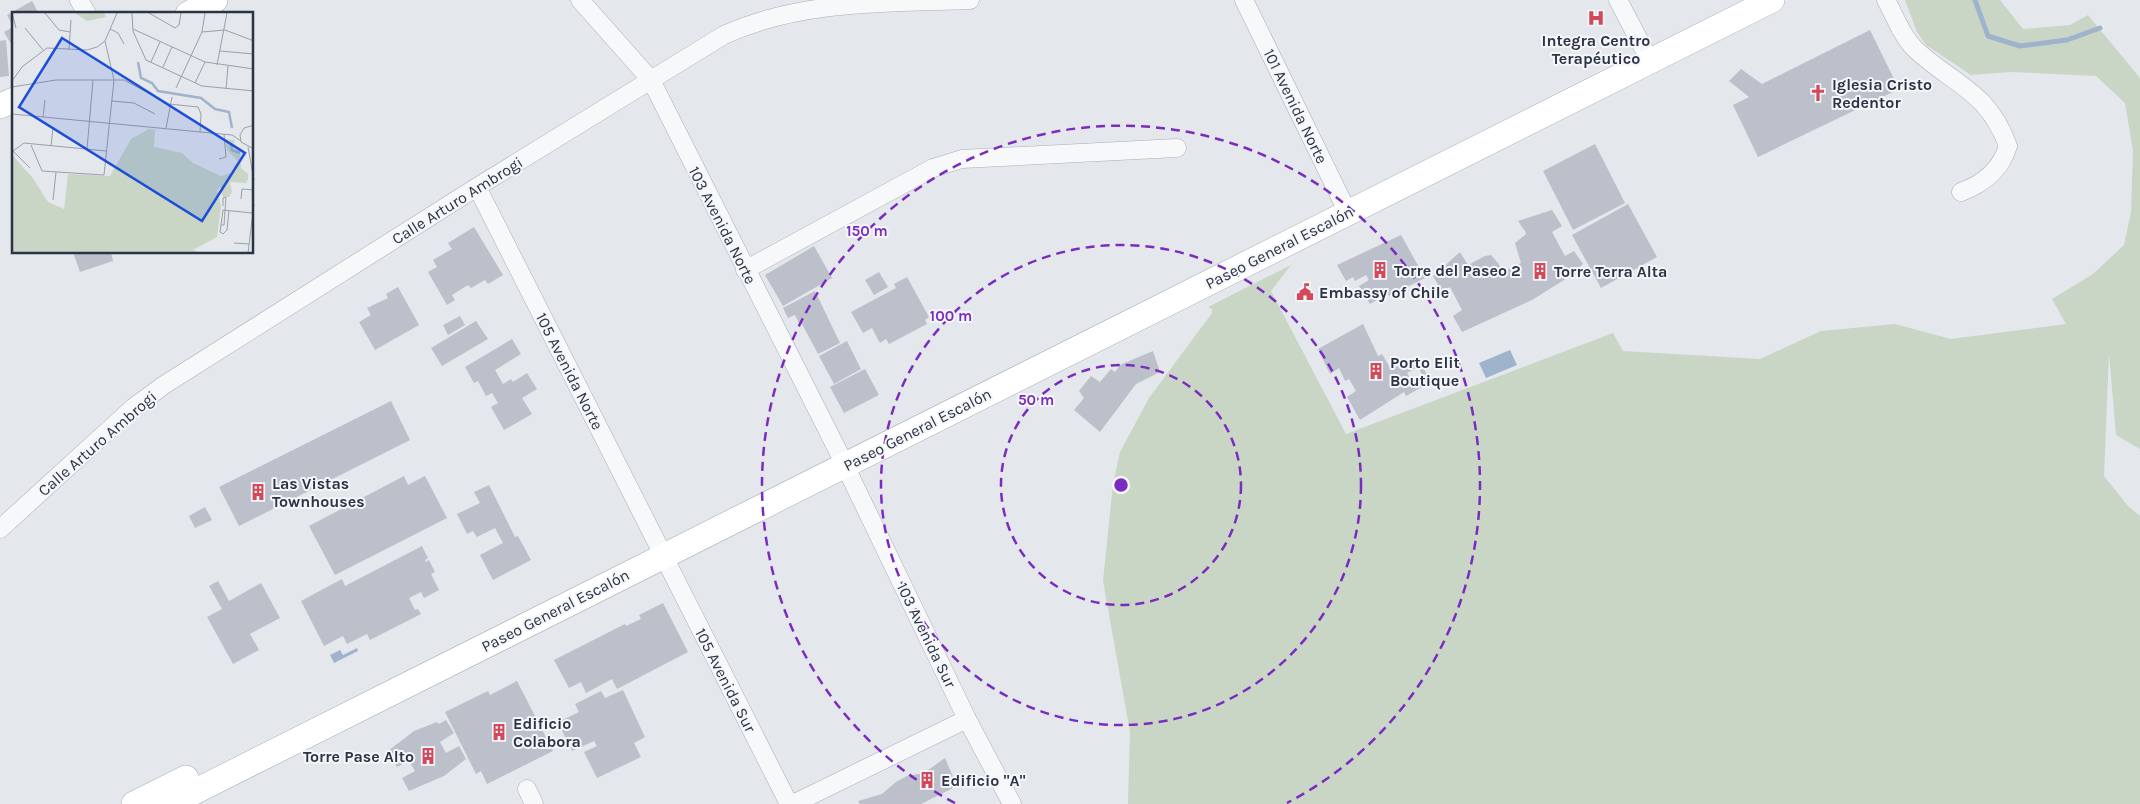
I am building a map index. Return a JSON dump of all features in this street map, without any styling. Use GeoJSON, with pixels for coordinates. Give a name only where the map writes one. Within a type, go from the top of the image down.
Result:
{"type":"FeatureCollection","features":[{"type":"Feature","properties":{"kind":"street"},"geometry":{"type":"LineString","coordinates":[[79,0],[86,12]]}},
{"type":"Feature","properties":{"kind":"street"},"geometry":{"type":"LineString","coordinates":[[192,12],[215,0]]}},
{"type":"Feature","properties":{"kind":"street","name":"103 Avenida Norte"},"geometry":{"type":"LineString","coordinates":[[580,0],[650,80],[841,458]]}},
{"type":"Feature","properties":{"kind":"street","name":"Calle Arturo Ambrogi"},"geometry":{"type":"LineString","coordinates":[[0,529],[134,407],[164,385],[477,187],[724,35],[744,26],[821,4],[970,0]]}},
{"type":"Feature","properties":{"kind":"street","name":"101 Avenida Norte"},"geometry":{"type":"LineString","coordinates":[[1244,0],[1344,205]]}},
{"type":"Feature","properties":{"kind":"street"},"geometry":{"type":"LineString","coordinates":[[1618,0],[1646,54]]}},
{"type":"Feature","properties":{"kind":"street","name":"Paseo General Escalón"},"geometry":{"type":"LineString","coordinates":[[1646,54],[1734,0]]}},
{"type":"Feature","properties":{"kind":"street","name":"Paseo General Escalón"},"geometry":{"type":"LineString","coordinates":[[170,804],[660,549],[1344,205],[1646,54],[1772,0]]}},
{"type":"Feature","properties":{"kind":"street"},"geometry":{"type":"LineString","coordinates":[[1886,0],[1915,49],[1984,103],[2004,133],[2008,146],[2001,164],[1977,186],[1961,192]]}},
{"type":"Feature","properties":{"kind":"street"},"geometry":{"type":"LineString","coordinates":[[0,106],[12,101]]}},
{"type":"Feature","properties":{"kind":"street"},"geometry":{"type":"LineString","coordinates":[[745,270],[933,168],[946,163],[981,158],[1177,148]]}},
{"type":"Feature","properties":{"kind":"street","name":"105 Avenida Norte"},"geometry":{"type":"LineString","coordinates":[[477,187],[660,549]]}},
{"type":"Feature","properties":{"kind":"street","name":"103 Avenida Sur"},"geometry":{"type":"LineString","coordinates":[[841,458],[967,719],[1012,804]]}},
{"type":"Feature","properties":{"kind":"street","name":"Paseo General Escalón"},"geometry":{"type":"LineString","coordinates":[[134,804],[660,549]]}},
{"type":"Feature","properties":{"kind":"street","name":"105 Avenida Sur"},"geometry":{"type":"LineString","coordinates":[[660,549],[788,804]]}},
{"type":"Feature","properties":{"kind":"street"},"geometry":{"type":"LineString","coordinates":[[793,804],[967,719]]}},
{"type":"Feature","properties":{"kind":"green space"},"geometry":{"type":"Polygon","coordinates":[[[1905,0],[2000,0],[2023,29],[2070,25],[2088,15],[2140,78],[2140,449],[2116,435],[2109,353],[2104,476],[2128,506],[2140,516],[2140,804],[1128,804],[1130,732],[1103,581],[1113,484],[1120,452],[1149,398],[1212,313],[1212,309],[1208,307],[1291,265],[1271,291],[1346,434],[1613,333],[1623,351],[1760,359],[1821,331],[1895,324],[1951,339],[2066,324],[2052,299],[2093,274],[2124,245],[2131,212],[2133,151],[2125,103],[2096,76],[2011,72],[1971,75],[1926,45],[1917,32],[1905,0]]]}},
{"type":"Feature","properties":{"kind":"water"},"geometry":{"type":"Polygon","coordinates":[[[1510,350],[1517,365],[1486,378],[1479,363],[1510,350]]]}},
{"type":"Feature","properties":{"kind":"water"},"geometry":{"type":"Polygon","coordinates":[[[357,648],[358,651],[334,663],[330,655],[340,650],[343,655],[357,648]]]}},
{"type":"Feature","properties":{"kind":"building"},"geometry":{"type":"Polygon","coordinates":[[[32,1],[38,12],[12,12],[32,1]]]}},
{"type":"Feature","properties":{"kind":"building"},"geometry":{"type":"Polygon","coordinates":[[[12,12],[12,25],[7,15],[12,12]]]}},
{"type":"Feature","properties":{"kind":"building"},"geometry":{"type":"Polygon","coordinates":[[[12,28],[12,46],[4,32],[12,28]]]}},
{"type":"Feature","properties":{"kind":"building","name":"Iglesia Cristo Redentor"},"geometry":{"type":"Polygon","coordinates":[[[1870,30],[1899,89],[1758,157],[1733,105],[1749,97],[1729,81],[1741,69],[1762,84],[1870,30]]]}},
{"type":"Feature","properties":{"kind":"building"},"geometry":{"type":"Polygon","coordinates":[[[6,40],[9,76],[0,77],[0,41],[6,40]]]}},
{"type":"Feature","properties":{"kind":"building"},"geometry":{"type":"Polygon","coordinates":[[[1595,144],[1625,203],[1573,230],[1543,171],[1595,144]]]}},
{"type":"Feature","properties":{"kind":"building"},"geometry":{"type":"Polygon","coordinates":[[[1628,204],[1657,257],[1601,288],[1572,235],[1628,204]]]}},
{"type":"Feature","properties":{"kind":"building","name":"Torre Terra Alta"},"geometry":{"type":"Polygon","coordinates":[[[1552,210],[1562,226],[1552,232],[1565,256],[1574,251],[1583,264],[1564,280],[1532,300],[1462,332],[1453,316],[1462,310],[1450,287],[1442,292],[1433,276],[1460,252],[1468,265],[1491,255],[1503,272],[1521,263],[1515,243],[1526,234],[1518,221],[1552,210]]]}},
{"type":"Feature","properties":{"kind":"building"},"geometry":{"type":"Polygon","coordinates":[[[474,227],[503,275],[488,284],[485,280],[471,288],[468,285],[452,295],[455,300],[447,305],[428,272],[437,267],[433,260],[452,249],[448,243],[474,227]]]}},
{"type":"Feature","properties":{"kind":"building","name":"Torre del Paseo 2"},"geometry":{"type":"Polygon","coordinates":[[[1401,235],[1425,278],[1389,296],[1385,289],[1380,292],[1382,297],[1370,304],[1359,286],[1369,280],[1366,275],[1355,281],[1353,277],[1346,281],[1337,265],[1401,235]]]}},
{"type":"Feature","properties":{"kind":"building"},"geometry":{"type":"Polygon","coordinates":[[[814,246],[832,278],[783,306],[765,275],[814,246]]]}},
{"type":"Feature","properties":{"kind":"building"},"geometry":{"type":"Polygon","coordinates":[[[74,254],[111,254],[113,261],[80,272],[74,254]]]}},
{"type":"Feature","properties":{"kind":"building"},"geometry":{"type":"Polygon","coordinates":[[[879,272],[888,287],[874,295],[865,280],[879,272]]]}},
{"type":"Feature","properties":{"kind":"building"},"geometry":{"type":"Polygon","coordinates":[[[907,277],[929,317],[925,320],[927,324],[889,344],[886,339],[880,343],[872,328],[863,333],[851,312],[896,288],[894,284],[907,277]]]}},
{"type":"Feature","properties":{"kind":"building"},"geometry":{"type":"Polygon","coordinates":[[[398,287],[419,325],[375,350],[359,322],[371,315],[367,308],[388,298],[386,294],[398,287]]]}},
{"type":"Feature","properties":{"kind":"building"},"geometry":{"type":"Polygon","coordinates":[[[815,291],[840,343],[818,354],[802,324],[800,325],[795,315],[788,318],[783,308],[815,291]]]}},
{"type":"Feature","properties":{"kind":"building"},"geometry":{"type":"Polygon","coordinates":[[[460,316],[465,325],[448,335],[443,325],[460,316]]]}},
{"type":"Feature","properties":{"kind":"building"},"geometry":{"type":"Polygon","coordinates":[[[476,321],[488,339],[442,366],[431,348],[476,321]]]}},
{"type":"Feature","properties":{"kind":"building","name":"Porto Elit Boutique"},"geometry":{"type":"Polygon","coordinates":[[[1363,324],[1378,356],[1382,354],[1391,369],[1400,365],[1403,368],[1419,360],[1431,382],[1406,396],[1404,392],[1360,420],[1347,397],[1356,391],[1349,379],[1345,381],[1339,368],[1330,374],[1318,349],[1363,324]],[[1418,367],[1407,373],[1414,385],[1424,378],[1418,367]]]}},
{"type":"Feature","properties":{"kind":"building"},"geometry":{"type":"Polygon","coordinates":[[[512,339],[521,354],[495,370],[503,384],[511,379],[513,382],[527,373],[537,389],[522,398],[532,414],[504,430],[491,407],[498,403],[492,393],[486,396],[478,381],[474,383],[465,367],[512,339]]]}},
{"type":"Feature","properties":{"kind":"building"},"geometry":{"type":"Polygon","coordinates":[[[847,341],[861,369],[834,384],[819,356],[847,341]]]}},
{"type":"Feature","properties":{"kind":"building"},"geometry":{"type":"Polygon","coordinates":[[[1153,351],[1160,372],[1136,384],[1100,432],[1074,410],[1084,398],[1079,391],[1091,376],[1100,382],[1111,369],[1115,372],[1120,365],[1153,351]]]}},
{"type":"Feature","properties":{"kind":"building"},"geometry":{"type":"Polygon","coordinates":[[[865,369],[879,395],[844,413],[830,387],[865,369]]]}},
{"type":"Feature","properties":{"kind":"building"},"geometry":{"type":"Polygon","coordinates":[[[391,401],[410,440],[239,526],[219,487],[391,401]]]}},
{"type":"Feature","properties":{"kind":"building"},"geometry":{"type":"Polygon","coordinates":[[[404,476],[408,485],[425,476],[447,518],[335,575],[309,526],[404,476]]]}},
{"type":"Feature","properties":{"kind":"building"},"geometry":{"type":"Polygon","coordinates":[[[489,485],[515,537],[518,536],[531,560],[493,580],[480,555],[503,543],[495,528],[477,537],[473,531],[467,534],[457,514],[480,503],[474,492],[489,485]]]}},
{"type":"Feature","properties":{"kind":"building"},"geometry":{"type":"Polygon","coordinates":[[[205,507],[212,520],[195,528],[189,516],[205,507]]]}},
{"type":"Feature","properties":{"kind":"building"},"geometry":{"type":"Polygon","coordinates":[[[422,546],[428,558],[425,560],[426,562],[429,560],[435,572],[431,574],[439,590],[424,598],[421,592],[409,598],[415,610],[418,609],[421,614],[370,640],[367,634],[347,644],[343,636],[324,646],[301,601],[342,579],[345,586],[422,546]]]}},
{"type":"Feature","properties":{"kind":"building"},"geometry":{"type":"Polygon","coordinates":[[[218,581],[229,601],[261,583],[280,618],[250,634],[259,650],[233,664],[207,617],[222,609],[209,586],[218,581]]]}},
{"type":"Feature","properties":{"kind":"building"},"geometry":{"type":"Polygon","coordinates":[[[663,603],[688,652],[617,689],[612,679],[586,693],[581,682],[569,688],[554,660],[625,624],[626,626],[641,619],[639,615],[663,603]]]}},
{"type":"Feature","properties":{"kind":"building","name":"Edificio Colabora"},"geometry":{"type":"Polygon","coordinates":[[[517,681],[553,751],[487,784],[481,771],[476,774],[445,712],[488,691],[490,695],[517,681]]]}},
{"type":"Feature","properties":{"kind":"building"},"geometry":{"type":"Polygon","coordinates":[[[623,690],[645,737],[634,743],[641,757],[597,778],[584,752],[597,746],[594,741],[572,751],[558,722],[579,712],[575,704],[601,691],[605,698],[623,690]]]}},
{"type":"Feature","properties":{"kind":"building","name":"Torre Pase Alto"},"geometry":{"type":"Polygon","coordinates":[[[446,720],[454,733],[440,742],[446,753],[459,746],[466,759],[444,776],[409,791],[402,778],[415,771],[409,761],[397,767],[388,751],[414,731],[437,722],[439,724],[446,720]]]}},
{"type":"Feature","properties":{"kind":"building","name":"Edificio \"A\""},"geometry":{"type":"Polygon","coordinates":[[[945,758],[957,786],[921,804],[860,804],[858,801],[882,794],[896,782],[907,776],[924,773],[945,758]]]}},
{"type":"Feature","properties":{"kind":"waterway"},"geometry":{"type":"LineString","coordinates":[[1975,0],[1988,36],[2020,46],[2067,40],[2100,28]]}},
{"type":"Feature","properties":{"kind":"place","name":"Integra Centro Terapéutico"},"geometry":{"type":"Point","coordinates":[1596,18]}},
{"type":"Feature","properties":{"kind":"place","name":"Iglesia Cristo Redentor"},"geometry":{"type":"Point","coordinates":[1818,93]}},
{"type":"Feature","properties":{"kind":"place","name":"Torre del Paseo 2"},"geometry":{"type":"Point","coordinates":[1380,270]}},
{"type":"Feature","properties":{"kind":"place","name":"Torre Terra Alta"},"geometry":{"type":"Point","coordinates":[1540,271]}},
{"type":"Feature","properties":{"kind":"place","name":"Embassy of Chile"},"geometry":{"type":"Point","coordinates":[1305,292]}},
{"type":"Feature","properties":{"kind":"place","name":"Porto Elit Boutique"},"geometry":{"type":"Point","coordinates":[1376,371]}},
{"type":"Feature","properties":{"kind":"place","name":"Las Vistas Townhouses"},"geometry":{"type":"Point","coordinates":[258,492]}},
{"type":"Feature","properties":{"kind":"place","name":"Edificio Colabora"},"geometry":{"type":"Point","coordinates":[499,732]}},
{"type":"Feature","properties":{"kind":"place","name":"Torre Pase Alto"},"geometry":{"type":"Point","coordinates":[428,756]}},
{"type":"Feature","properties":{"kind":"place","name":"Edificio \"A\""},"geometry":{"type":"Point","coordinates":[927,780]}}]}
